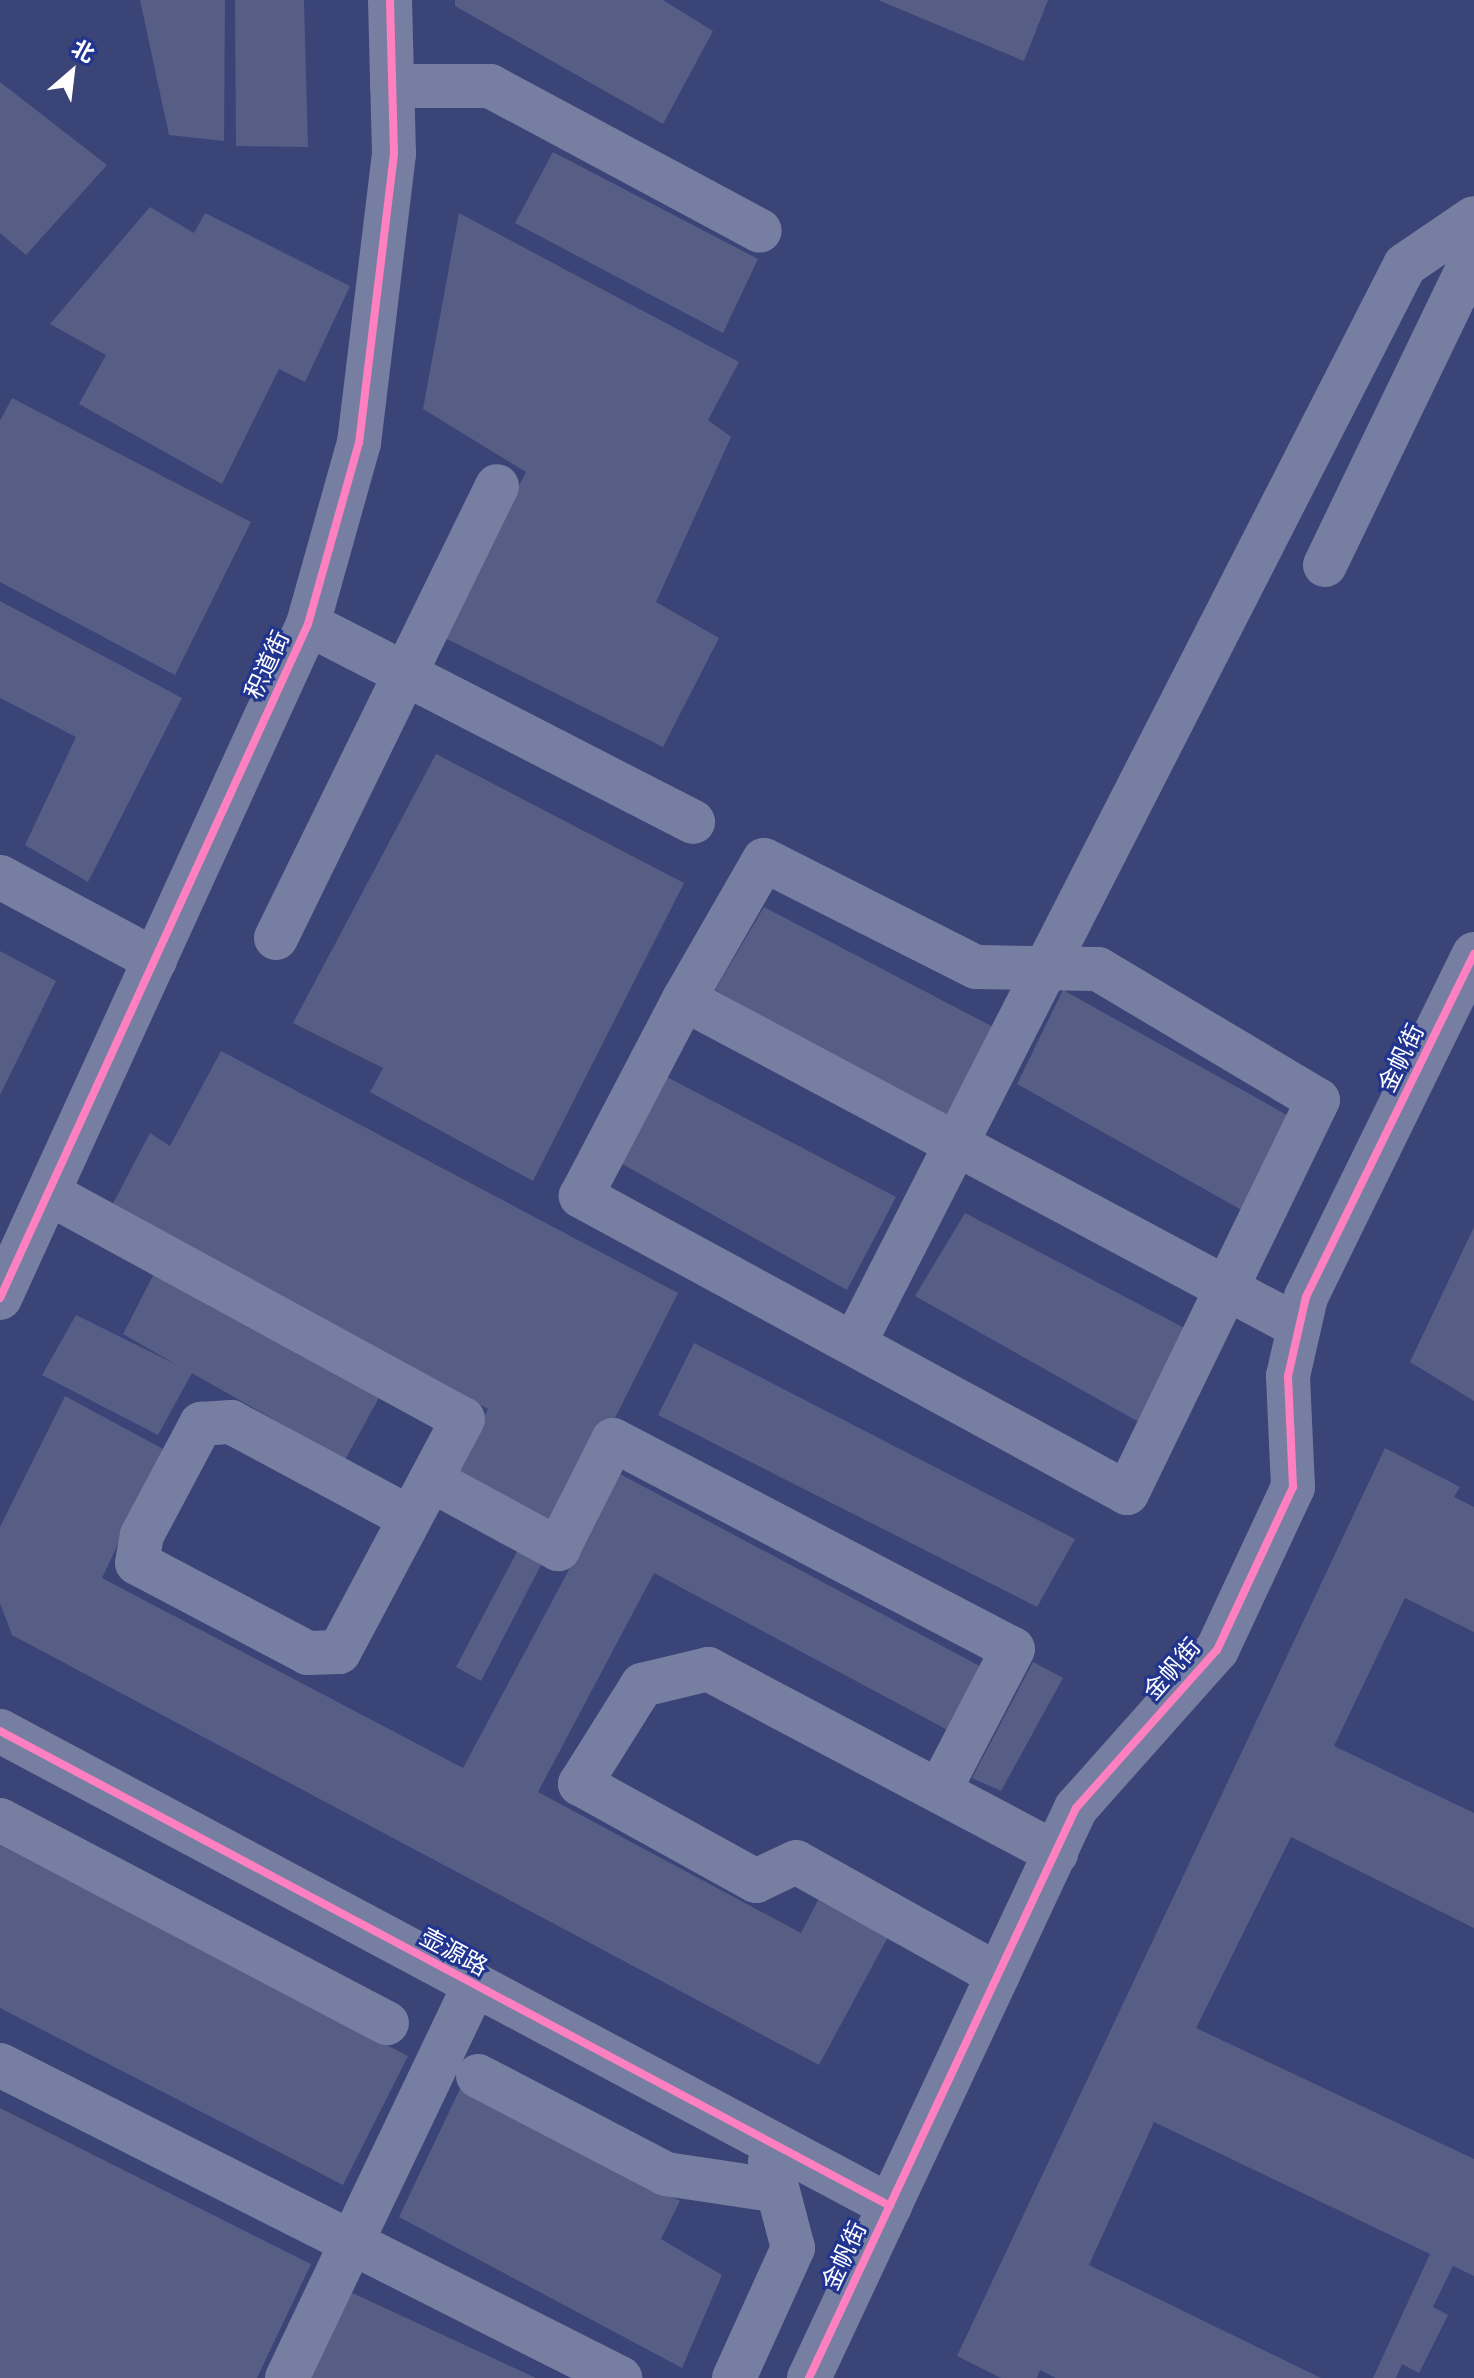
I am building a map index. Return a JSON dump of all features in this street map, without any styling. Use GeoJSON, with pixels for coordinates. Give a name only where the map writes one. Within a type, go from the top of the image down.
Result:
{"type":"FeatureCollection","features":[{"type":"Feature","properties":{"kind":"street","name":"积道街"},"geometry":{"type":"LineString","coordinates":[[4,1278],[50,1194],[308,624],[359,443],[394,154],[390,0]]}},
{"type":"Feature","properties":{"kind":"street"},"geometry":{"type":"LineString","coordinates":[[392,86],[490,86],[760,231]]}},
{"type":"Feature","properties":{"kind":"street"},"geometry":{"type":"LineString","coordinates":[[855,1342],[1405,265],[1474,218]]}},
{"type":"Feature","properties":{"kind":"street"},"geometry":{"type":"LineString","coordinates":[[1325,565],[1474,256]]}},
{"type":"Feature","properties":{"kind":"street"},"geometry":{"type":"LineString","coordinates":[[276,938],[497,486]]}},
{"type":"Feature","properties":{"kind":"street"},"geometry":{"type":"LineString","coordinates":[[308,624],[693,822]]}},
{"type":"Feature","properties":{"kind":"street"},"geometry":{"type":"LineString","coordinates":[[764,860],[976,967],[1098,969],[1318,1100],[1127,1493],[855,1342],[581,1196],[684,999],[764,860]]}},
{"type":"Feature","properties":{"kind":"street"},"geometry":{"type":"LineString","coordinates":[[0,877],[155,960]]}},
{"type":"Feature","properties":{"kind":"street","name":"金帆街"},"geometry":{"type":"LineString","coordinates":[[809,2378],[1076,1808],[1217,1650],[1293,1487],[1288,1376],[1306,1297],[1474,954]]}},
{"type":"Feature","properties":{"kind":"street"},"geometry":{"type":"LineString","coordinates":[[684,999],[1299,1327]]}},
{"type":"Feature","properties":{"kind":"street"},"geometry":{"type":"LineString","coordinates":[[50,1194],[463,1419],[339,1652],[308,1653],[137,1563],[142,1535],[201,1424],[231,1422],[410,1518]]}},
{"type":"Feature","properties":{"kind":"street"},"geometry":{"type":"LineString","coordinates":[[431,1480],[558,1549],[613,1440],[1013,1649],[939,1791]]}},
{"type":"Feature","properties":{"kind":"street"},"geometry":{"type":"LineString","coordinates":[[998,1975],[796,1862],[756,1881],[580,1784],[642,1685],[708,1669],[1056,1853]]}},
{"type":"Feature","properties":{"kind":"street","name":"壶源路"},"geometry":{"type":"LineString","coordinates":[[0,1731],[890,2206]]}},
{"type":"Feature","properties":{"kind":"street"},"geometry":{"type":"LineString","coordinates":[[0,1820],[387,2023]]}},
{"type":"Feature","properties":{"kind":"street"},"geometry":{"type":"LineString","coordinates":[[287,2378],[474,1986]]}},
{"type":"Feature","properties":{"kind":"street"},"geometry":{"type":"LineString","coordinates":[[0,2065],[620,2378]]}},
{"type":"Feature","properties":{"kind":"street"},"geometry":{"type":"LineString","coordinates":[[478,2076],[666,2174],[778,2191]]}},
{"type":"Feature","properties":{"kind":"street"},"geometry":{"type":"LineString","coordinates":[[734,2378],[793,2248],[765,2140]]}},
{"type":"Feature","properties":{"kind":"building"},"geometry":{"type":"Polygon","coordinates":[[[140,0],[225,0],[224,141],[169,135],[140,0]]]}},
{"type":"Feature","properties":{"kind":"building"},"geometry":{"type":"Polygon","coordinates":[[[235,0],[304,0],[308,147],[236,146],[235,0]]]}},
{"type":"Feature","properties":{"kind":"building"},"geometry":{"type":"Polygon","coordinates":[[[455,0],[663,0],[713,31],[663,124],[455,6],[455,0]]]}},
{"type":"Feature","properties":{"kind":"building"},"geometry":{"type":"Polygon","coordinates":[[[878,0],[1048,0],[1024,61],[878,0]]]}},
{"type":"Feature","properties":{"kind":"building"},"geometry":{"type":"Polygon","coordinates":[[[0,82],[107,165],[26,255],[0,233],[0,82]]]}},
{"type":"Feature","properties":{"kind":"building"},"geometry":{"type":"Polygon","coordinates":[[[553,152],[758,259],[723,333],[515,223],[553,152]]]}},
{"type":"Feature","properties":{"kind":"building"},"geometry":{"type":"Polygon","coordinates":[[[150,207],[194,233],[205,213],[350,286],[305,382],[279,369],[222,484],[79,404],[106,355],[50,324],[150,207]]]}},
{"type":"Feature","properties":{"kind":"building"},"geometry":{"type":"Polygon","coordinates":[[[459,213],[739,362],[708,420],[731,437],[656,602],[719,638],[663,747],[441,636],[526,472],[423,409],[459,213]]]}},
{"type":"Feature","properties":{"kind":"building"},"geometry":{"type":"Polygon","coordinates":[[[12,398],[251,522],[175,675],[0,582],[0,421],[12,398]]]}},
{"type":"Feature","properties":{"kind":"building"},"geometry":{"type":"Polygon","coordinates":[[[0,601],[182,698],[88,882],[25,845],[76,737],[0,698],[0,601]]]}},
{"type":"Feature","properties":{"kind":"building"},"geometry":{"type":"Polygon","coordinates":[[[436,754],[684,883],[533,1181],[370,1092],[383,1068],[293,1023],[436,754]]]}},
{"type":"Feature","properties":{"kind":"building"},"geometry":{"type":"Polygon","coordinates":[[[764,907],[993,1027],[944,1119],[715,990],[764,907]]]}},
{"type":"Feature","properties":{"kind":"building"},"geometry":{"type":"Polygon","coordinates":[[[0,951],[56,981],[0,1095],[0,951]]]}},
{"type":"Feature","properties":{"kind":"building"},"geometry":{"type":"Polygon","coordinates":[[[1063,990],[1296,1120],[1247,1213],[1017,1084],[1063,990]]]}},
{"type":"Feature","properties":{"kind":"building"},"geometry":{"type":"Polygon","coordinates":[[[221,1051],[678,1293],[553,1541],[451,1483],[488,1409],[109,1211],[150,1133],[170,1146],[221,1051]]]}},
{"type":"Feature","properties":{"kind":"building"},"geometry":{"type":"Polygon","coordinates":[[[667,1077],[896,1197],[847,1290],[617,1161],[667,1077]]]}},
{"type":"Feature","properties":{"kind":"building"},"geometry":{"type":"Polygon","coordinates":[[[965,1213],[1194,1333],[1144,1425],[915,1296],[965,1213]]]}},
{"type":"Feature","properties":{"kind":"building"},"geometry":{"type":"Polygon","coordinates":[[[1474,1227],[1474,1401],[1410,1362],[1474,1227]]]}},
{"type":"Feature","properties":{"kind":"building"},"geometry":{"type":"Polygon","coordinates":[[[157,1268],[382,1392],[345,1460],[192,1373],[158,1435],[42,1375],[76,1315],[177,1365],[123,1334],[157,1268]]]}},
{"type":"Feature","properties":{"kind":"building"},"geometry":{"type":"Polygon","coordinates":[[[694,1343],[1075,1539],[1037,1607],[658,1415],[694,1343]]]}},
{"type":"Feature","properties":{"kind":"building"},"geometry":{"type":"Polygon","coordinates":[[[65,1396],[163,1449],[102,1578],[463,1768],[620,1474],[989,1671],[955,1734],[654,1573],[538,1792],[801,1933],[818,1900],[888,1937],[819,2065],[12,1635],[0,1603],[0,1527],[65,1396]]]}},
{"type":"Feature","properties":{"kind":"building"},"geometry":{"type":"Polygon","coordinates":[[[1385,1448],[1460,1487],[1454,1497],[1474,1507],[1474,1632],[1405,1598],[1334,1746],[1474,1813],[1474,1928],[1291,1837],[1196,2028],[1474,2159],[1474,2276],[1453,2266],[1433,2307],[1448,2315],[1419,2373],[1402,2364],[1396,2378],[1373,2378],[1430,2254],[1154,2122],[1089,2265],[1321,2378],[1056,2378],[1040,2370],[1037,2378],[1001,2378],[957,2356],[1385,1448]]]}},
{"type":"Feature","properties":{"kind":"building"},"geometry":{"type":"Polygon","coordinates":[[[520,1546],[545,1557],[481,1681],[456,1667],[520,1546]]]}},
{"type":"Feature","properties":{"kind":"building"},"geometry":{"type":"Polygon","coordinates":[[[1033,1662],[1063,1678],[1001,1791],[972,1778],[1033,1662]]]}},
{"type":"Feature","properties":{"kind":"building"},"geometry":{"type":"Polygon","coordinates":[[[0,1845],[408,2056],[343,2185],[0,2008],[0,1845]]]}},
{"type":"Feature","properties":{"kind":"building"},"geometry":{"type":"Polygon","coordinates":[[[460,2089],[680,2201],[661,2239],[722,2275],[682,2368],[399,2217],[460,2089]]]}},
{"type":"Feature","properties":{"kind":"building"},"geometry":{"type":"Polygon","coordinates":[[[0,2108],[311,2264],[257,2378],[0,2378],[0,2108]]]}},
{"type":"Feature","properties":{"kind":"building"},"geometry":{"type":"Polygon","coordinates":[[[346,2290],[536,2378],[309,2378],[346,2290]]]}},
{"type":"Feature","properties":{"kind":"cycle path"},"geometry":{"type":"LineString","coordinates":[[0,1298],[308,624],[359,443],[394,154],[390,0]]}},
{"type":"Feature","properties":{"kind":"cycle path"},"geometry":{"type":"LineString","coordinates":[[809,2378],[1076,1808],[1217,1650],[1293,1487],[1288,1376],[1306,1297],[1474,954]]}},
{"type":"Feature","properties":{"kind":"cycle path"},"geometry":{"type":"LineString","coordinates":[[0,1731],[890,2206]]}}]}
